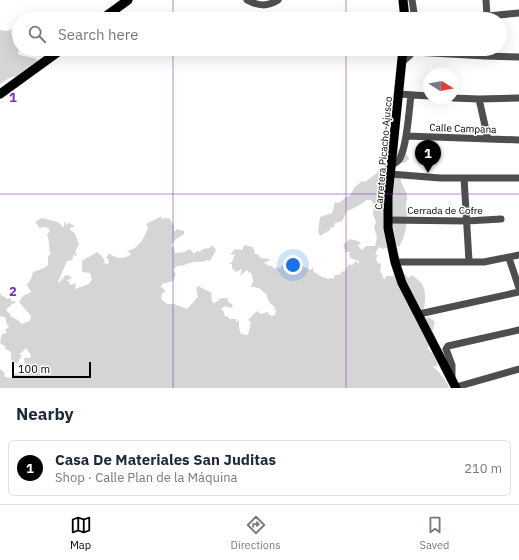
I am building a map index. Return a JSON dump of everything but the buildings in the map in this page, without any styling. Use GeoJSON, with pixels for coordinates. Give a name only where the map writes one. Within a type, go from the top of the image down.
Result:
{"type":"FeatureCollection","features":[{"type":"Feature","properties":{"kind":"main road"},"geometry":{"type":"LineString","coordinates":[[112,12],[128,0]]}},
{"type":"Feature","properties":{"kind":"main road"},"geometry":{"type":"LineString","coordinates":[[403,0],[404,12]]}},
{"type":"Feature","properties":{"kind":"main road"},"geometry":{"type":"LineString","coordinates":[[0,94],[52,56]]}},
{"type":"Feature","properties":{"kind":"main road","name":"Carretera Picacho-Ajusco"},"geometry":{"type":"LineString","coordinates":[[402,56],[388,196],[388,228],[395,262],[402,283],[455,384]]}},
{"type":"Feature","properties":{"kind":"street"},"geometry":{"type":"LineString","coordinates":[[247,0],[264,6],[278,0]]}},
{"type":"Feature","properties":{"kind":"street"},"geometry":{"type":"LineString","coordinates":[[412,0],[414,12]]}},
{"type":"Feature","properties":{"kind":"street"},"geometry":{"type":"LineString","coordinates":[[486,0],[487,12]]}},
{"type":"Feature","properties":{"kind":"street"},"geometry":{"type":"LineString","coordinates":[[507,14],[519,13]]}},
{"type":"Feature","properties":{"kind":"street"},"geometry":{"type":"LineString","coordinates":[[402,62],[408,56]]}},
{"type":"Feature","properties":{"kind":"street"},"geometry":{"type":"LineString","coordinates":[[485,56],[519,57]]}},
{"type":"Feature","properties":{"kind":"street"},"geometry":{"type":"LineString","coordinates":[[398,94],[423,96]]}},
{"type":"Feature","properties":{"kind":"street"},"geometry":{"type":"LineString","coordinates":[[411,95],[406,136],[399,159],[391,169],[440,178],[519,178]]}},
{"type":"Feature","properties":{"kind":"street"},"geometry":{"type":"LineString","coordinates":[[459,98],[519,98]]}},
{"type":"Feature","properties":{"kind":"street"},"geometry":{"type":"LineString","coordinates":[[479,99],[488,138]]}},
{"type":"Feature","properties":{"kind":"street","name":"Calle Campana"},"geometry":{"type":"LineString","coordinates":[[406,136],[519,140]]}},
{"type":"Feature","properties":{"kind":"street"},"geometry":{"type":"LineString","coordinates":[[464,178],[468,220],[469,261]]}},
{"type":"Feature","properties":{"kind":"street","name":"Cerrada de Cofre"},"geometry":{"type":"LineString","coordinates":[[388,220],[501,219]]}},
{"type":"Feature","properties":{"kind":"street"},"geometry":{"type":"LineString","coordinates":[[395,262],[484,262],[519,255]]}},
{"type":"Feature","properties":{"kind":"street"},"geometry":{"type":"LineString","coordinates":[[509,258],[519,288]]}},
{"type":"Feature","properties":{"kind":"street"},"geometry":{"type":"LineString","coordinates":[[418,314],[519,292]]}},
{"type":"Feature","properties":{"kind":"street"},"geometry":{"type":"LineString","coordinates":[[519,330],[448,346],[446,349],[452,365],[455,384],[519,369]]}},
{"type":"Feature","properties":{"kind":"shaded area"},"geometry":{"type":"Polygon","coordinates":[[[12,29],[12,56],[24,56],[37,59],[37,64],[27,68],[20,75],[9,78],[0,84],[0,30],[7,31],[12,29]]]}},
{"type":"Feature","properties":{"kind":"shaded area"},"geometry":{"type":"Polygon","coordinates":[[[401,148],[405,151],[409,159],[405,163],[395,161],[395,179],[401,175],[401,181],[407,197],[407,218],[405,231],[399,247],[396,245],[383,249],[379,247],[375,254],[378,255],[376,259],[378,264],[381,264],[380,272],[384,280],[386,276],[393,276],[397,272],[406,275],[408,278],[413,275],[422,284],[425,292],[425,301],[424,309],[420,316],[425,319],[429,317],[435,322],[432,332],[433,345],[429,346],[427,350],[430,349],[430,353],[433,351],[438,361],[437,366],[433,367],[442,376],[449,388],[0,388],[0,369],[4,372],[5,377],[13,378],[13,374],[19,373],[20,370],[25,368],[24,358],[30,358],[31,355],[26,348],[19,355],[22,355],[17,364],[11,359],[11,352],[5,349],[5,346],[0,342],[2,334],[7,333],[5,330],[9,327],[5,317],[0,316],[0,293],[7,299],[11,298],[11,301],[17,302],[12,304],[6,310],[11,315],[10,316],[19,321],[21,324],[30,321],[31,316],[19,302],[23,296],[31,292],[27,285],[33,272],[48,265],[48,256],[51,254],[47,235],[50,230],[46,227],[39,228],[35,222],[42,218],[58,222],[64,228],[64,221],[66,225],[69,223],[75,226],[70,228],[71,231],[74,232],[79,244],[75,252],[77,255],[75,256],[74,254],[72,260],[67,261],[58,282],[60,282],[62,278],[63,280],[64,276],[68,275],[72,278],[66,281],[69,281],[70,285],[76,283],[75,289],[89,284],[92,280],[90,273],[82,272],[82,261],[97,252],[105,261],[103,263],[109,264],[109,260],[106,258],[109,253],[117,258],[129,256],[131,254],[127,251],[135,248],[143,239],[148,228],[146,224],[162,216],[161,219],[170,219],[174,226],[174,232],[177,229],[184,231],[184,234],[175,240],[171,245],[174,248],[175,253],[184,252],[190,249],[194,254],[197,251],[200,252],[203,249],[210,248],[212,245],[216,250],[210,261],[207,260],[177,266],[173,270],[176,274],[173,281],[162,284],[160,288],[162,287],[166,292],[162,293],[161,299],[167,304],[174,304],[187,309],[198,297],[196,289],[198,286],[212,293],[212,302],[215,303],[221,298],[227,298],[229,303],[233,304],[231,308],[225,306],[221,309],[224,312],[225,317],[227,316],[230,319],[236,319],[236,322],[239,320],[241,334],[248,335],[251,322],[248,320],[257,311],[261,314],[267,312],[271,316],[275,315],[276,311],[274,306],[268,301],[266,293],[259,288],[251,287],[253,281],[251,272],[249,273],[247,270],[240,276],[242,269],[236,272],[232,268],[232,264],[229,264],[232,262],[235,254],[230,255],[235,249],[242,250],[244,245],[253,247],[255,254],[259,255],[260,258],[271,259],[264,263],[272,266],[274,269],[276,267],[280,268],[286,262],[292,266],[295,262],[298,266],[303,266],[310,270],[313,268],[314,272],[322,277],[333,279],[335,275],[340,275],[342,271],[344,272],[349,264],[352,265],[356,261],[359,264],[359,261],[350,258],[349,253],[352,252],[346,252],[343,245],[350,239],[361,242],[358,246],[362,250],[366,246],[375,246],[377,237],[374,227],[376,222],[373,214],[374,204],[371,200],[365,200],[366,201],[347,211],[342,221],[335,223],[334,227],[330,228],[330,230],[320,236],[318,231],[320,217],[332,213],[335,202],[339,203],[346,197],[350,196],[354,188],[362,181],[365,182],[376,173],[401,148]]]}},
{"type":"Feature","properties":{"kind":"place","name":"Casa De Materiales San Juditas"},"geometry":{"type":"Point","coordinates":[428,173]}}]}
